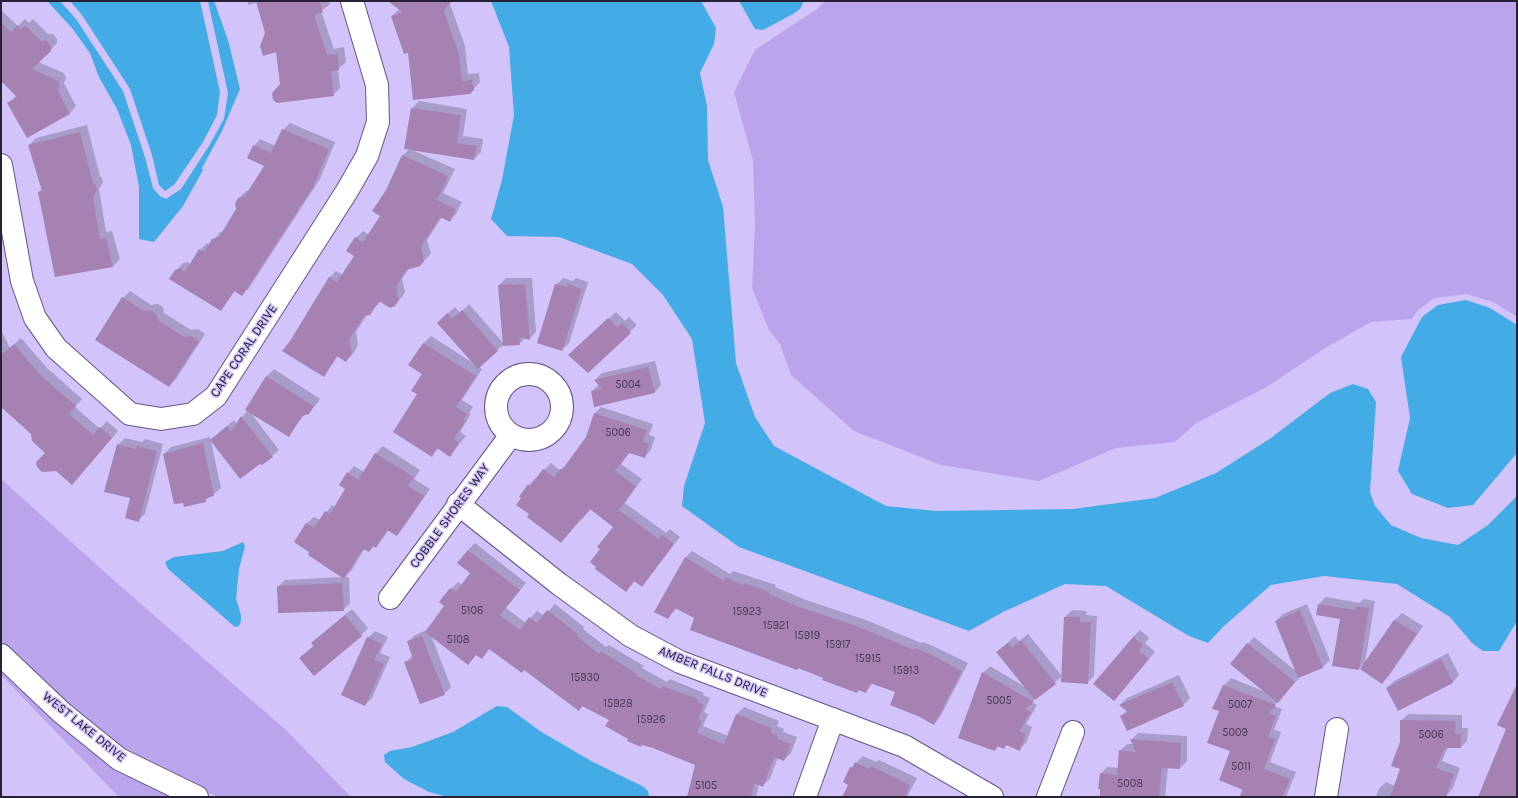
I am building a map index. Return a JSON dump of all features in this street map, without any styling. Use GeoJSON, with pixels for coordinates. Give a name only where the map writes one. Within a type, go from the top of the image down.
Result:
{"type":"FeatureCollection","features":[{"type":"Feature","properties":{"kind":"street","name":"CAPE CORAL DRIVE"},"geometry":{"type":"LineString","coordinates":[[1,165],[22,281],[35,318],[56,348],[130,414],[161,419],[193,414],[216,396],[347,192],[366,156],[378,122],[377,86],[352,1]]}},
{"type":"Feature","properties":{"kind":"street","name":"COBBLE SHORES WAY"},"geometry":{"type":"LineString","coordinates":[[390,598],[510,434]]}},
{"type":"Feature","properties":{"kind":"street","name":"AMBER FALLS DRIVE"},"geometry":{"type":"LineString","coordinates":[[458,504],[559,584],[631,636],[680,662],[904,746],[992,797]]}},
{"type":"Feature","properties":{"kind":"street","name":"WEST LAKE DRIVE"},"geometry":{"type":"LineString","coordinates":[[1,655],[61,712],[118,759],[197,797]]}},
{"type":"Feature","properties":{"kind":"street"},"geometry":{"type":"LineString","coordinates":[[805,797],[833,719]]}},
{"type":"Feature","properties":{"kind":"street"},"geometry":{"type":"LineString","coordinates":[[1326,797],[1337,729]]}},
{"type":"Feature","properties":{"kind":"street"},"geometry":{"type":"LineString","coordinates":[[1048,797],[1073,732]]}},
{"type":"Feature","properties":{"kind":"shaded area"},"geometry":{"type":"Polygon","coordinates":[[[825,1],[1517,1],[1517,317],[1493,302],[1467,294],[1434,298],[1417,311],[1412,319],[1371,322],[1327,347],[1265,388],[1196,423],[1175,442],[1116,448],[1039,481],[941,465],[854,431],[791,375],[780,344],[769,330],[752,288],[755,224],[753,161],[734,92],[755,50],[817,9],[825,1]]]}},
{"type":"Feature","properties":{"kind":"shaded area"},"geometry":{"type":"Polygon","coordinates":[[[1,479],[118,584],[287,731],[351,797],[219,797],[187,784],[123,752],[66,706],[1,644],[1,479]]]}},
{"type":"Feature","properties":{"kind":"shaded area"},"geometry":{"type":"Polygon","coordinates":[[[1,666],[176,797],[119,797],[1,675],[1,666]]]}},
{"type":"Feature","properties":{"kind":"water"},"geometry":{"type":"Polygon","coordinates":[[[47,1],[60,1],[76,19],[123,91],[145,157],[153,188],[160,196],[166,199],[181,189],[209,146],[224,119],[228,93],[208,1],[214,1],[228,40],[240,89],[222,131],[202,168],[203,170],[183,206],[154,242],[139,239],[139,187],[131,145],[117,109],[99,77],[90,53],[72,28],[47,1]]]}},
{"type":"Feature","properties":{"kind":"water"},"geometry":{"type":"Polygon","coordinates":[[[70,1],[200,1],[220,92],[217,115],[203,142],[174,185],[165,191],[159,185],[152,155],[130,89],[82,15],[70,1]]]}},
{"type":"Feature","properties":{"kind":"water"},"geometry":{"type":"Polygon","coordinates":[[[491,1],[701,1],[716,28],[714,44],[700,73],[707,106],[708,160],[723,207],[736,363],[755,417],[774,446],[886,506],[936,511],[1073,509],[1155,498],[1216,473],[1271,438],[1330,393],[1353,384],[1368,389],[1376,402],[1370,492],[1375,506],[1391,525],[1421,538],[1458,545],[1488,525],[1517,496],[1517,621],[1499,651],[1483,651],[1472,643],[1450,617],[1397,584],[1324,576],[1271,585],[1224,626],[1208,643],[1189,636],[1106,586],[1065,584],[1003,612],[969,631],[739,547],[682,506],[684,486],[705,423],[692,339],[663,295],[632,264],[559,237],[507,236],[491,219],[502,180],[514,115],[509,47],[491,1]]]}},
{"type":"Feature","properties":{"kind":"water"},"geometry":{"type":"Polygon","coordinates":[[[739,1],[804,1],[800,9],[793,14],[763,30],[755,29],[739,1]]]}},
{"type":"Feature","properties":{"kind":"water"},"geometry":{"type":"Polygon","coordinates":[[[1466,300],[1490,308],[1517,325],[1517,453],[1473,505],[1448,508],[1412,494],[1398,471],[1410,418],[1401,357],[1422,317],[1438,305],[1466,300]]]}},
{"type":"Feature","properties":{"kind":"water"},"geometry":{"type":"Polygon","coordinates":[[[243,542],[245,546],[239,569],[236,599],[241,615],[241,621],[239,626],[235,627],[168,569],[165,562],[174,557],[223,551],[243,542]]]}},
{"type":"Feature","properties":{"kind":"water"},"geometry":{"type":"Polygon","coordinates":[[[497,706],[507,707],[540,731],[591,761],[642,786],[648,791],[649,797],[448,797],[429,792],[404,779],[385,762],[384,755],[390,751],[412,747],[453,732],[497,706]]]}},
{"type":"Feature","properties":{"kind":"building"},"geometry":{"type":"Polygon","coordinates":[[[256,1],[320,1],[323,12],[314,15],[327,55],[337,54],[338,57],[339,70],[331,71],[334,96],[277,103],[273,100],[272,93],[280,84],[276,52],[263,56],[260,46],[265,33],[256,1]]]}},
{"type":"Feature","properties":{"kind":"building"},"geometry":{"type":"Polygon","coordinates":[[[388,1],[451,1],[444,11],[459,54],[462,81],[472,80],[474,90],[470,94],[413,100],[408,53],[404,54],[391,16],[402,12],[388,1]]]}},
{"type":"Feature","properties":{"kind":"building"},"geometry":{"type":"Polygon","coordinates":[[[1,23],[11,32],[18,25],[21,29],[25,25],[41,41],[46,40],[51,46],[51,51],[32,69],[57,80],[60,85],[58,91],[70,114],[27,138],[7,103],[17,97],[1,81],[1,23]]]}},
{"type":"Feature","properties":{"kind":"building"},"geometry":{"type":"Polygon","coordinates":[[[411,108],[461,115],[457,143],[477,146],[474,160],[404,149],[411,108]]]}},
{"type":"Feature","properties":{"kind":"building"},"geometry":{"type":"Polygon","coordinates":[[[282,129],[329,149],[313,187],[242,296],[234,291],[221,311],[169,279],[175,270],[180,268],[185,272],[199,249],[204,252],[212,239],[219,237],[236,209],[235,203],[238,198],[245,196],[264,166],[247,158],[253,145],[271,153],[282,129]]]}},
{"type":"Feature","properties":{"kind":"building"},"geometry":{"type":"Polygon","coordinates":[[[80,132],[93,183],[96,185],[97,191],[93,196],[100,239],[106,238],[113,267],[55,277],[38,192],[42,191],[28,145],[80,132]]]}},
{"type":"Feature","properties":{"kind":"building"},"geometry":{"type":"Polygon","coordinates":[[[402,155],[448,176],[437,200],[456,209],[450,222],[440,217],[421,247],[424,261],[420,266],[406,270],[396,287],[399,300],[395,306],[390,308],[379,301],[370,315],[364,316],[349,340],[352,353],[346,362],[337,356],[324,377],[282,351],[290,341],[329,277],[337,282],[354,256],[346,251],[355,237],[363,242],[380,216],[372,211],[386,190],[402,155]]]}},
{"type":"Feature","properties":{"kind":"building"},"geometry":{"type":"Polygon","coordinates":[[[525,284],[530,340],[519,337],[520,345],[503,346],[498,285],[525,284]]]}},
{"type":"Feature","properties":{"kind":"building"},"geometry":{"type":"Polygon","coordinates":[[[555,284],[567,287],[568,284],[582,289],[562,351],[537,343],[555,284]]]}},
{"type":"Feature","properties":{"kind":"building"},"geometry":{"type":"Polygon","coordinates":[[[122,297],[144,311],[151,310],[156,314],[158,320],[184,337],[191,336],[199,341],[169,387],[95,340],[122,297]]]}},
{"type":"Feature","properties":{"kind":"building"},"geometry":{"type":"Polygon","coordinates":[[[462,310],[498,351],[478,369],[437,323],[447,313],[452,319],[462,310]]]}},
{"type":"Feature","properties":{"kind":"building"},"geometry":{"type":"Polygon","coordinates":[[[608,318],[617,327],[622,323],[631,333],[588,373],[568,355],[608,318]]]}},
{"type":"Feature","properties":{"kind":"building"},"geometry":{"type":"Polygon","coordinates":[[[423,343],[476,376],[456,407],[467,414],[463,420],[465,421],[454,439],[459,443],[450,457],[437,448],[432,457],[393,432],[417,394],[411,391],[422,374],[408,365],[423,343]]]}},
{"type":"Feature","properties":{"kind":"building"},"geometry":{"type":"Polygon","coordinates":[[[14,344],[40,375],[76,406],[69,414],[93,435],[100,427],[112,438],[72,485],[56,471],[42,472],[37,467],[36,462],[45,453],[32,441],[31,434],[1,407],[1,355],[14,344]]]}},
{"type":"Feature","properties":{"kind":"building"},"geometry":{"type":"Polygon","coordinates":[[[648,367],[655,393],[594,407],[591,391],[602,389],[594,380],[648,367]]]}},
{"type":"Feature","properties":{"kind":"building"},"geometry":{"type":"Polygon","coordinates":[[[266,376],[314,406],[309,414],[302,416],[289,437],[245,410],[266,376]]]}},
{"type":"Feature","properties":{"kind":"building"},"geometry":{"type":"Polygon","coordinates":[[[594,413],[647,430],[643,442],[649,444],[645,458],[629,453],[615,471],[636,486],[619,510],[659,539],[662,535],[674,544],[642,587],[634,581],[626,592],[595,569],[596,567],[590,562],[600,549],[597,547],[613,527],[590,509],[561,543],[527,517],[529,514],[516,505],[521,498],[519,497],[528,484],[530,486],[543,469],[554,477],[560,469],[562,470],[586,437],[594,413]]]}},
{"type":"Feature","properties":{"kind":"building"},"geometry":{"type":"Polygon","coordinates":[[[241,416],[273,457],[262,465],[260,464],[240,479],[210,440],[227,426],[231,432],[241,416]]]}},
{"type":"Feature","properties":{"kind":"building"},"geometry":{"type":"Polygon","coordinates":[[[203,443],[214,496],[205,498],[206,502],[184,507],[183,503],[174,504],[163,454],[203,443]]]}},
{"type":"Feature","properties":{"kind":"building"},"geometry":{"type":"Polygon","coordinates":[[[117,444],[136,449],[137,446],[157,451],[139,522],[125,518],[130,498],[104,492],[117,444]]]}},
{"type":"Feature","properties":{"kind":"building"},"geometry":{"type":"Polygon","coordinates":[[[375,453],[414,477],[408,486],[424,496],[397,536],[387,530],[376,548],[373,546],[369,552],[363,549],[344,579],[308,555],[309,552],[294,542],[306,523],[314,528],[325,511],[330,514],[345,489],[339,485],[347,472],[358,480],[375,453]]]}},
{"type":"Feature","properties":{"kind":"building"},"geometry":{"type":"Polygon","coordinates":[[[468,550],[520,590],[500,615],[520,630],[529,617],[537,623],[547,610],[578,634],[577,636],[599,654],[601,651],[637,674],[636,675],[661,689],[662,686],[698,699],[697,702],[704,705],[698,719],[702,721],[697,733],[724,744],[736,714],[772,728],[771,733],[778,736],[777,739],[791,744],[784,761],[774,757],[763,787],[754,783],[751,797],[687,797],[695,765],[653,748],[642,745],[641,747],[627,741],[628,739],[605,726],[609,720],[582,706],[579,711],[524,670],[522,673],[489,649],[482,659],[476,655],[468,665],[425,632],[444,606],[439,602],[450,588],[456,592],[470,573],[457,563],[468,550]]]}},
{"type":"Feature","properties":{"kind":"building"},"geometry":{"type":"Polygon","coordinates":[[[685,557],[724,581],[725,577],[743,585],[744,583],[769,592],[769,594],[799,607],[859,627],[914,650],[915,648],[928,653],[962,671],[934,725],[920,717],[890,705],[895,692],[870,683],[866,693],[858,690],[857,693],[822,680],[823,678],[798,668],[797,670],[690,630],[694,618],[675,608],[668,619],[654,612],[685,557]]]}},
{"type":"Feature","properties":{"kind":"building"},"geometry":{"type":"Polygon","coordinates":[[[342,583],[344,611],[278,613],[277,586],[342,583]]]}},
{"type":"Feature","properties":{"kind":"building"},"geometry":{"type":"Polygon","coordinates":[[[1318,604],[1355,610],[1355,606],[1369,608],[1359,670],[1332,666],[1340,619],[1316,615],[1318,604]]]}},
{"type":"Feature","properties":{"kind":"building"},"geometry":{"type":"Polygon","coordinates":[[[1300,610],[1323,668],[1298,678],[1275,621],[1300,610]]]}},
{"type":"Feature","properties":{"kind":"building"},"geometry":{"type":"Polygon","coordinates":[[[345,615],[362,636],[314,676],[299,658],[314,646],[311,643],[345,615]]]}},
{"type":"Feature","properties":{"kind":"building"},"geometry":{"type":"Polygon","coordinates":[[[1064,617],[1080,617],[1080,622],[1091,622],[1088,684],[1061,682],[1064,617]]]}},
{"type":"Feature","properties":{"kind":"building"},"geometry":{"type":"Polygon","coordinates":[[[1394,620],[1417,634],[1382,684],[1360,669],[1394,620]]]}},
{"type":"Feature","properties":{"kind":"building"},"geometry":{"type":"Polygon","coordinates":[[[422,636],[445,695],[420,704],[404,662],[413,659],[407,641],[422,636]]]}},
{"type":"Feature","properties":{"kind":"building"},"geometry":{"type":"Polygon","coordinates":[[[367,637],[382,644],[374,660],[384,664],[365,706],[341,695],[367,637]]]}},
{"type":"Feature","properties":{"kind":"building"},"geometry":{"type":"Polygon","coordinates":[[[1133,637],[1143,645],[1139,651],[1149,659],[1114,701],[1093,684],[1133,637]]]}},
{"type":"Feature","properties":{"kind":"building"},"geometry":{"type":"Polygon","coordinates":[[[1021,640],[1056,684],[1035,700],[996,652],[1008,643],[1012,648],[1021,640]]]}},
{"type":"Feature","properties":{"kind":"building"},"geometry":{"type":"Polygon","coordinates":[[[1247,643],[1295,682],[1278,703],[1230,664],[1247,643]]]}},
{"type":"Feature","properties":{"kind":"building"},"geometry":{"type":"Polygon","coordinates":[[[1441,659],[1453,683],[1398,711],[1386,688],[1441,659]]]}},
{"type":"Feature","properties":{"kind":"building"},"geometry":{"type":"Polygon","coordinates":[[[982,672],[1034,702],[1025,709],[1031,712],[1019,731],[1026,734],[1020,751],[1006,745],[1004,749],[997,746],[995,751],[958,738],[982,672]]]}},
{"type":"Feature","properties":{"kind":"building"},"geometry":{"type":"Polygon","coordinates":[[[1172,682],[1184,706],[1127,731],[1120,716],[1128,712],[1119,705],[1172,682]]]}},
{"type":"Feature","properties":{"kind":"building"},"geometry":{"type":"Polygon","coordinates":[[[1517,684],[1517,797],[1478,797],[1506,729],[1497,725],[1517,684]]]}},
{"type":"Feature","properties":{"kind":"building"},"geometry":{"type":"Polygon","coordinates":[[[1223,685],[1276,705],[1269,714],[1276,716],[1268,737],[1275,739],[1264,769],[1290,779],[1282,797],[1240,797],[1243,790],[1219,780],[1230,751],[1207,743],[1219,711],[1212,709],[1223,685]]]}},
{"type":"Feature","properties":{"kind":"building"},"geometry":{"type":"Polygon","coordinates":[[[1400,720],[1456,721],[1455,734],[1461,734],[1461,748],[1445,748],[1436,768],[1454,774],[1446,797],[1390,797],[1400,769],[1391,766],[1400,742],[1400,720]]]}},
{"type":"Feature","properties":{"kind":"building"},"geometry":{"type":"Polygon","coordinates":[[[1130,739],[1181,743],[1180,769],[1162,768],[1159,797],[1100,796],[1100,789],[1098,789],[1100,773],[1117,775],[1119,750],[1136,752],[1130,739]]]}},
{"type":"Feature","properties":{"kind":"building"},"geometry":{"type":"Polygon","coordinates":[[[855,762],[869,769],[871,766],[910,785],[905,797],[842,797],[848,785],[843,782],[850,767],[852,768],[855,762]]]}}]}
